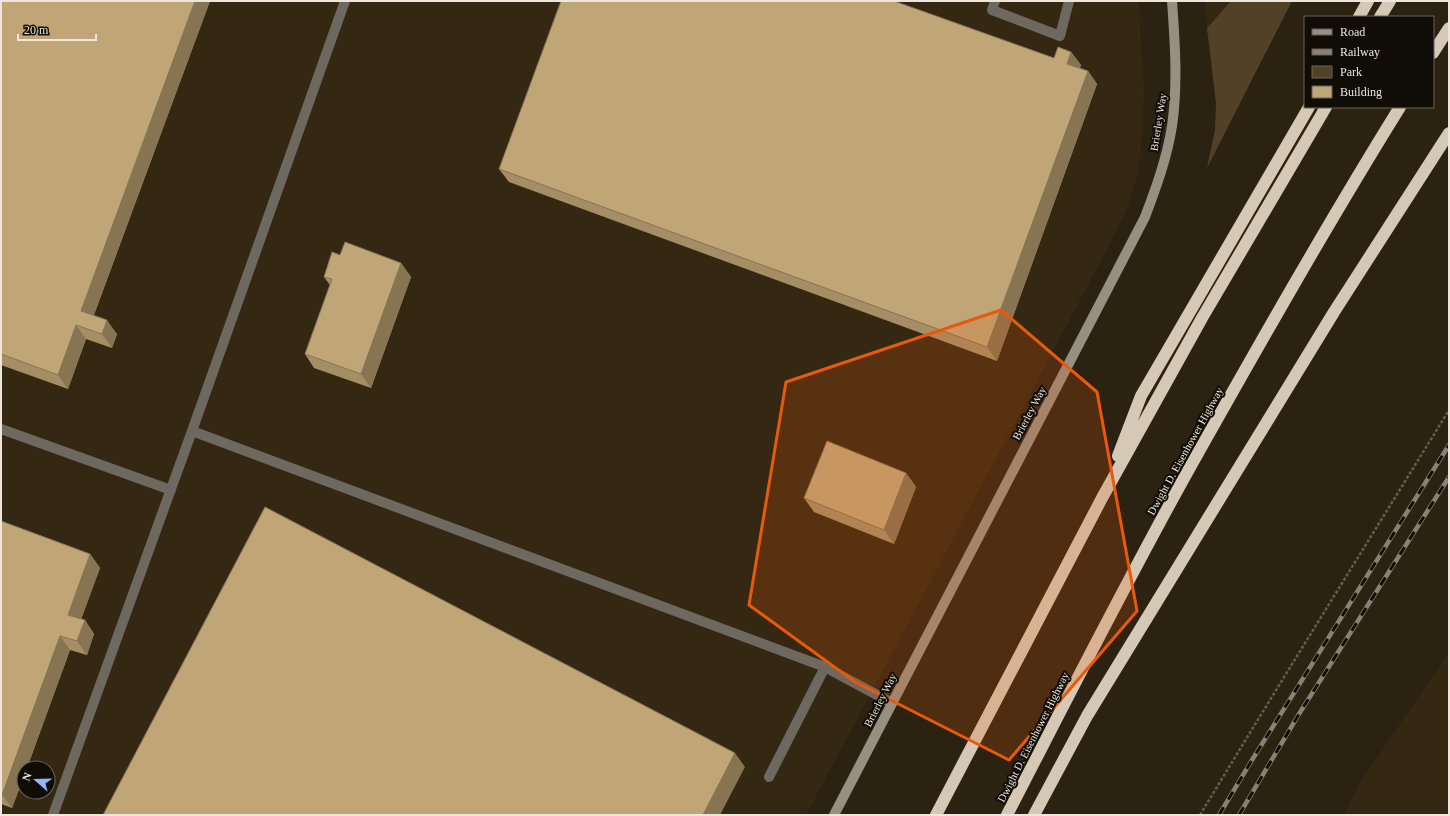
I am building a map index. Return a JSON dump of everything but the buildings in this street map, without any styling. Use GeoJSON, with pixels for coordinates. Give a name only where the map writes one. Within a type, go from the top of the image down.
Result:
{"type":"FeatureCollection","features":[{"type":"Feature","properties":{"kind":"highway"},"geometry":{"type":"LineString","coordinates":[[1360,16],[1368,1]]}},
{"type":"Feature","properties":{"kind":"highway"},"geometry":{"type":"LineString","coordinates":[[1381,16],[1390,1]]}},
{"type":"Feature","properties":{"kind":"highway"},"geometry":{"type":"LineString","coordinates":[[1434,51],[1449,28]]}},
{"type":"Feature","properties":{"kind":"highway"},"geometry":{"type":"LineString","coordinates":[[1102,498],[1141,396],[1308,108]]}},
{"type":"Feature","properties":{"kind":"highway"},"geometry":{"type":"LineString","coordinates":[[936,815],[1102,498],[1202,318],[1325,108]]}},
{"type":"Feature","properties":{"kind":"highway","name":"Dwight D. Eisenhower Highway"},"geometry":{"type":"LineString","coordinates":[[1007,815],[1104,627],[1192,463],[1355,180],[1399,108]]}},
{"type":"Feature","properties":{"kind":"highway"},"geometry":{"type":"LineString","coordinates":[[1034,815],[1091,709],[1330,319],[1449,133]]}},
{"type":"Feature","properties":{"kind":"street","name":"Brierley Way"},"geometry":{"type":"LineString","coordinates":[[834,815],[1145,217],[1162,170],[1172,127],[1176,79],[1172,1]]}},
{"type":"Feature","properties":{"kind":"lane"},"geometry":{"type":"LineString","coordinates":[[53,815],[171,490],[345,1]]}},
{"type":"Feature","properties":{"kind":"lane"},"geometry":{"type":"LineString","coordinates":[[995,1],[992,10],[1060,36],[1069,1]]}},
{"type":"Feature","properties":{"kind":"lane"},"geometry":{"type":"LineString","coordinates":[[1,428],[171,490]]}},
{"type":"Feature","properties":{"kind":"lane"},"geometry":{"type":"LineString","coordinates":[[192,431],[825,667],[892,703]]}},
{"type":"Feature","properties":{"kind":"lane"},"geometry":{"type":"LineString","coordinates":[[769,777],[825,667]]}},
{"type":"Feature","properties":{"kind":"path"},"geometry":{"type":"LineString","coordinates":[[1200,815],[1268,702],[1360,556],[1449,410]]}},
{"type":"Feature","properties":{"kind":"highlighted area"},"geometry":{"type":"Polygon","coordinates":[[[1001,310],[1097,392],[1137,611],[1009,760],[855,682],[749,605],[786,382],[1001,310]]]}},
{"type":"Feature","properties":{"kind":"shaded area"},"geometry":{"type":"Polygon","coordinates":[[[1,1],[1139,1],[1144,91],[1143,131],[1138,173],[1128,207],[1111,242],[806,815],[1,815],[1,1]]]}},
{"type":"Feature","properties":{"kind":"shaded area"},"geometry":{"type":"Polygon","coordinates":[[[1205,1],[1231,1],[1207,28],[1205,1]]]}},
{"type":"Feature","properties":{"kind":"shaded area"},"geometry":{"type":"Polygon","coordinates":[[[1449,652],[1449,815],[1343,815],[1361,781],[1449,652]]]}},
{"type":"Feature","properties":{"kind":"green space"},"geometry":{"type":"Polygon","coordinates":[[[1231,1],[1292,1],[1207,168],[1215,130],[1216,103],[1207,28],[1231,1]]]}},
{"type":"Feature","properties":{"kind":"railway"},"geometry":{"type":"LineString","coordinates":[[1219,815],[1449,445]]}},
{"type":"Feature","properties":{"kind":"railway"},"geometry":{"type":"LineString","coordinates":[[1239,815],[1299,714],[1449,477]]}}]}
